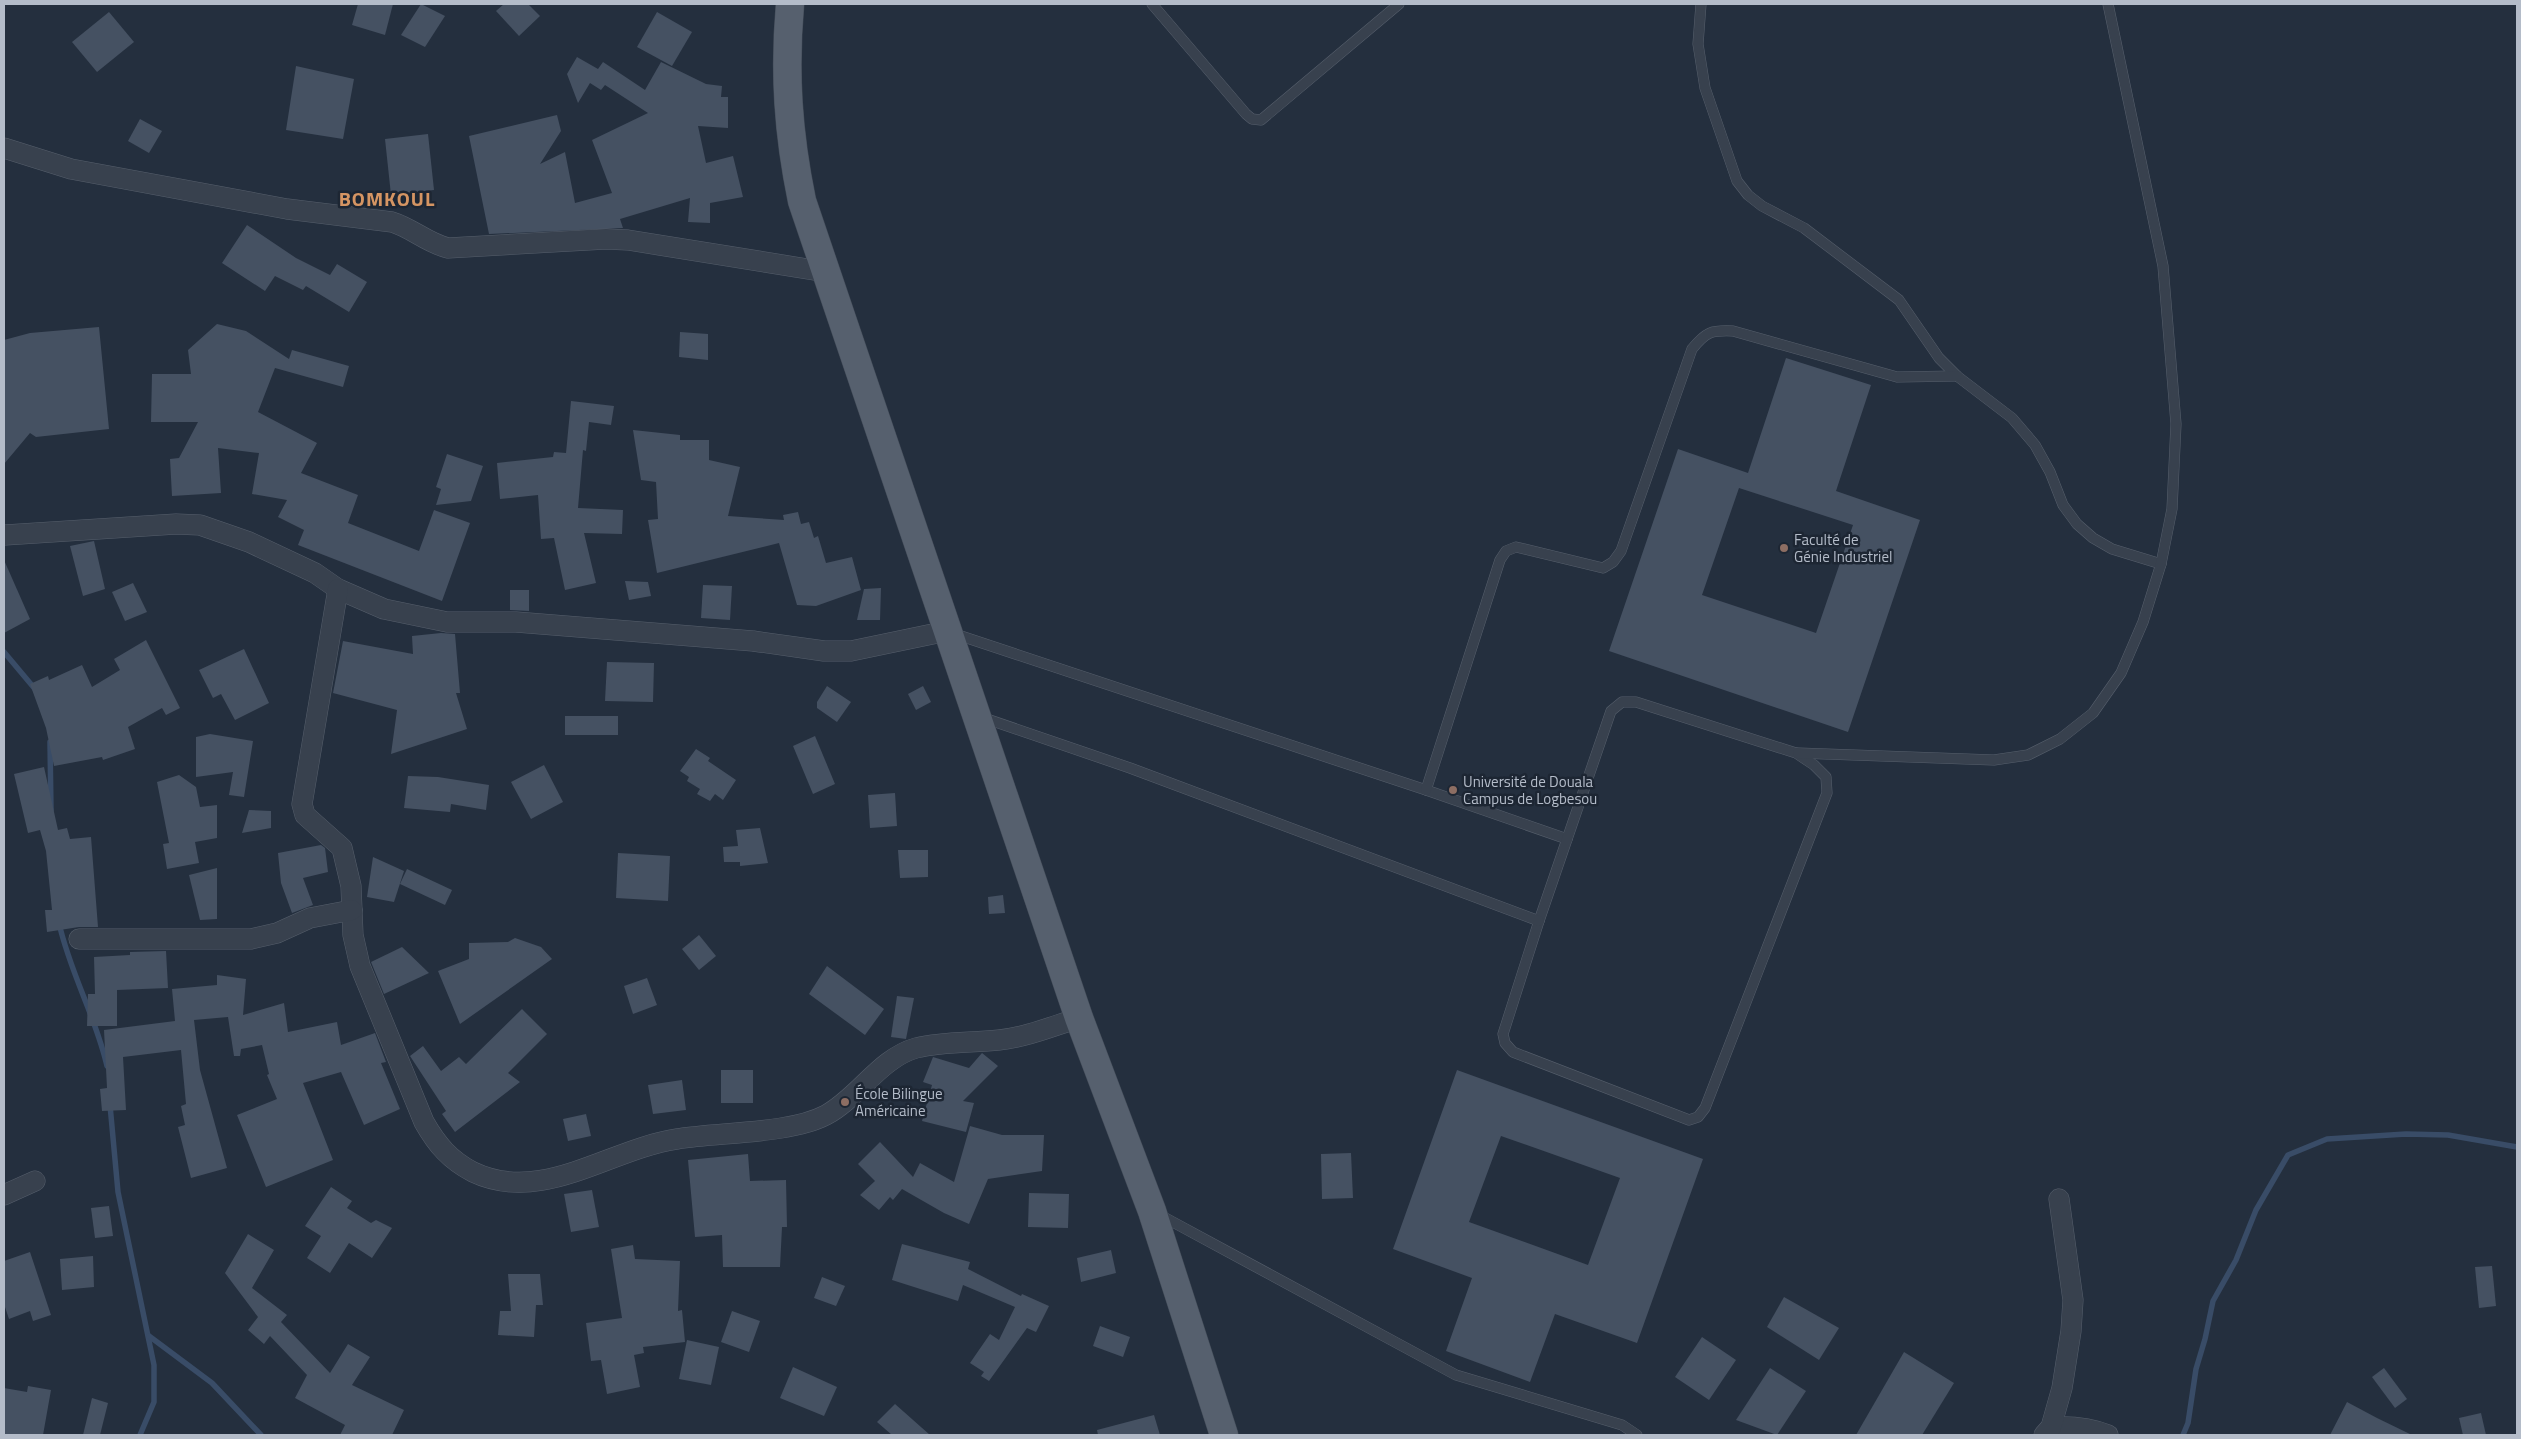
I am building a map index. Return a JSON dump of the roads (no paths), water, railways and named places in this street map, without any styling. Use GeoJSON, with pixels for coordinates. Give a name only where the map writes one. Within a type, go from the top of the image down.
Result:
{"type":"FeatureCollection","features":[{"type":"Feature","properties":{"kind":"main road"},"geometry":{"type":"LineString","coordinates":[[790,4],[786,45],[786,97],[791,149],[802,201],[1079,1018],[1152,1211],[1224,1435]]}},
{"type":"Feature","properties":{"kind":"street"},"geometry":{"type":"LineString","coordinates":[[4,148],[71,170],[287,209],[392,222],[406,227],[433,243],[448,248],[606,238],[826,272]]}},
{"type":"Feature","properties":{"kind":"street"},"geometry":{"type":"LineString","coordinates":[[5,535],[176,524],[200,525],[258,546],[314,573],[338,589],[384,609],[447,622],[516,622],[753,641],[824,651],[851,652],[947,631]]}},
{"type":"Feature","properties":{"kind":"street"},"geometry":{"type":"LineString","coordinates":[[338,589],[302,804],[305,815],[342,848],[351,886],[353,935],[360,966],[432,1137],[436,1145],[458,1164],[482,1176],[522,1184],[560,1176],[649,1145],[675,1139],[802,1125],[840,1107],[893,1060],[906,1052],[917,1048],[1000,1040],[1026,1035],[1079,1018]]}},
{"type":"Feature","properties":{"kind":"street"},"geometry":{"type":"LineString","coordinates":[[79,938],[251,939],[277,933],[310,918],[352,910]]}},
{"type":"Feature","properties":{"kind":"street"},"geometry":{"type":"LineString","coordinates":[[4,1195],[35,1181]]}},
{"type":"Feature","properties":{"kind":"street"},"geometry":{"type":"LineString","coordinates":[[2059,1199],[2072,1308],[2066,1366],[2047,1431],[2075,1426],[2097,1430],[2108,1435]]}},
{"type":"Feature","properties":{"kind":"lane"},"geometry":{"type":"LineString","coordinates":[[1152,4],[1246,114],[1252,119],[1261,120],[1399,4]]}},
{"type":"Feature","properties":{"kind":"lane"},"geometry":{"type":"LineString","coordinates":[[1701,4],[1698,44],[1705,88],[1737,181],[1748,195],[1762,206],[1804,228],[1899,300],[1939,358],[1957,376],[2012,418],[2035,445],[2050,472],[2063,505],[2077,524],[2093,538],[2112,548],[2161,564]]}},
{"type":"Feature","properties":{"kind":"lane"},"geometry":{"type":"LineString","coordinates":[[1796,753],[1814,765],[1826,777],[1827,793],[1705,1108],[1698,1117],[1689,1120],[1512,1052],[1505,1043],[1503,1034],[1539,921],[1611,712],[1622,702],[1636,702],[1796,753],[1994,760],[2028,755],[2060,739],[2094,712],[2121,673],[2143,622],[2161,564],[2172,508],[2176,458],[2176,424],[2164,266],[2108,4]]}},
{"type":"Feature","properties":{"kind":"lane"},"geometry":{"type":"LineString","coordinates":[[1426,790],[1500,560],[1506,551],[1516,547],[1603,568],[1614,562],[1621,550],[1692,349],[1703,335],[1716,330],[1733,331],[1897,377],[1957,376]]}},
{"type":"Feature","properties":{"kind":"lane"},"geometry":{"type":"LineString","coordinates":[[947,631],[1426,790],[1567,839]]}},
{"type":"Feature","properties":{"kind":"lane"},"geometry":{"type":"LineString","coordinates":[[978,716],[1130,768],[1539,921]]}},
{"type":"Feature","properties":{"kind":"lane"},"geometry":{"type":"LineString","coordinates":[[1152,1211],[1456,1375],[1622,1425],[1637,1435]]}},
{"type":"Feature","properties":{"kind":"waterway"},"geometry":{"type":"LineString","coordinates":[[4,652],[35,689]]}},
{"type":"Feature","properties":{"kind":"waterway"},"geometry":{"type":"LineString","coordinates":[[50,742],[51,810]]}},
{"type":"Feature","properties":{"kind":"waterway"},"geometry":{"type":"LineString","coordinates":[[59,923],[107,1066]]}},
{"type":"Feature","properties":{"kind":"waterway"},"geometry":{"type":"LineString","coordinates":[[110,1105],[118,1192],[154,1365],[154,1402],[140,1435]]}},
{"type":"Feature","properties":{"kind":"waterway"},"geometry":{"type":"LineString","coordinates":[[2183,1435],[2188,1423],[2196,1369],[2213,1301],[2236,1260],[2256,1210],[2288,1155],[2327,1139],[2406,1134],[2448,1135],[2517,1147]]}},
{"type":"Feature","properties":{"kind":"waterway"},"geometry":{"type":"LineString","coordinates":[[149,1336],[212,1383],[261,1435]]}},
{"type":"Feature","properties":{"kind":"place","name":"Faculté de Génie Industriel"},"geometry":{"type":"Point","coordinates":[1784,548]}},
{"type":"Feature","properties":{"kind":"place","name":"Université de Douala Campus de Logbesou"},"geometry":{"type":"Point","coordinates":[1453,790]}},
{"type":"Feature","properties":{"kind":"place","name":"École Bilingue Américaine"},"geometry":{"type":"Point","coordinates":[845,1102]}},
{"type":"Feature","properties":{"kind":"district","name":"BOMKOUL"},"geometry":{"type":"Point","coordinates":[387,198]}}]}
